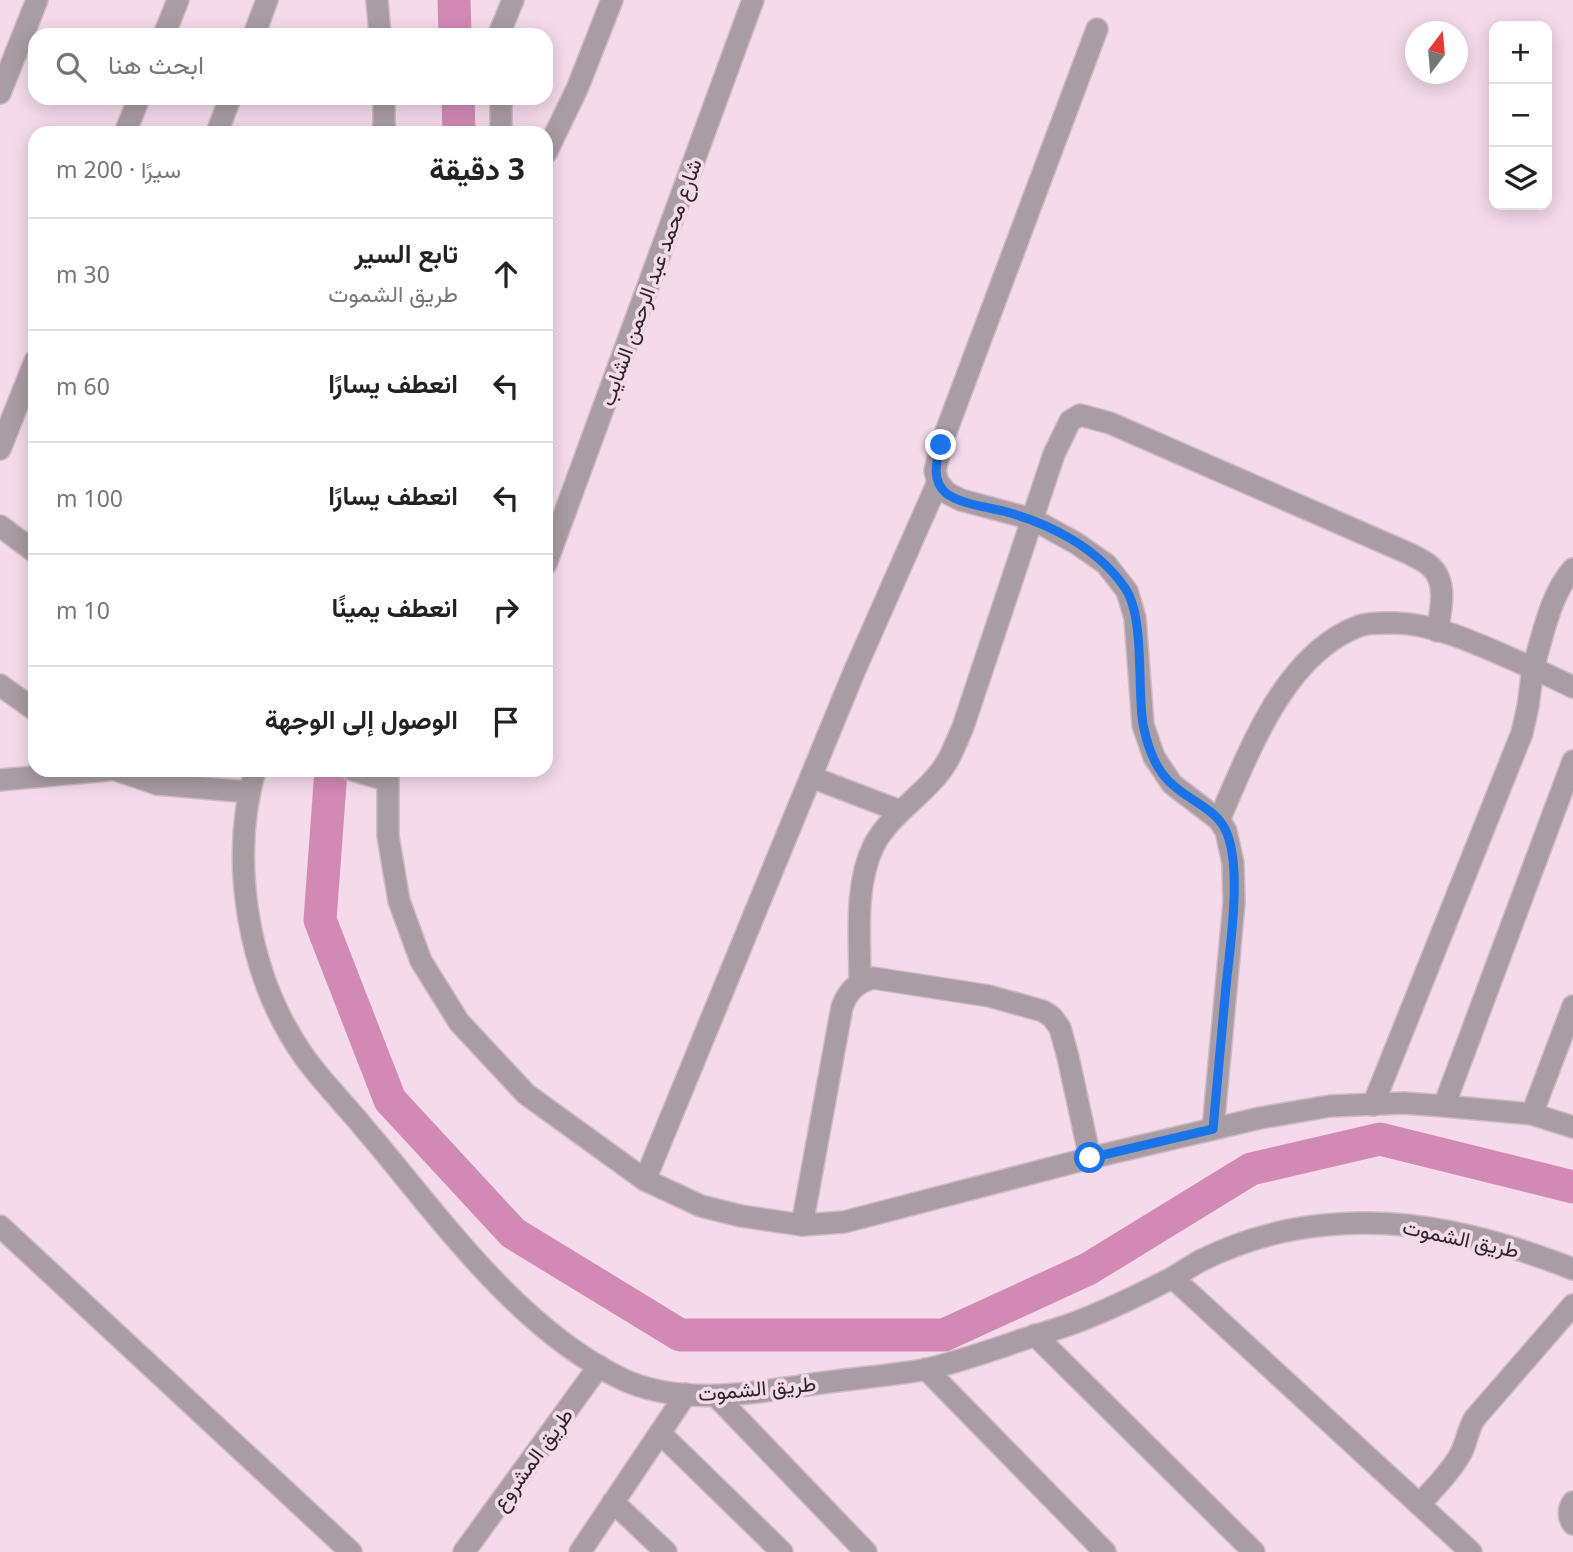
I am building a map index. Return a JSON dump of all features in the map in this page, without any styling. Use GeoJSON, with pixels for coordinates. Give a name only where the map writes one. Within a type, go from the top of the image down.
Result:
{"type":"FeatureCollection","features":[{"type":"Feature","properties":{"kind":"street"},"geometry":{"type":"LineString","coordinates":[[0,93],[37,0]]}},
{"type":"Feature","properties":{"kind":"street"},"geometry":{"type":"LineString","coordinates":[[167,28],[178,0]]}},
{"type":"Feature","properties":{"kind":"street"},"geometry":{"type":"LineString","coordinates":[[257,28],[267,0]]}},
{"type":"Feature","properties":{"kind":"street"},"geometry":{"type":"LineString","coordinates":[[377,0],[379,28]]}},
{"type":"Feature","properties":{"kind":"street"},"geometry":{"type":"LineString","coordinates":[[497,0],[499,28]]}},
{"type":"Feature","properties":{"kind":"street"},"geometry":{"type":"LineString","coordinates":[[501,28],[513,0]]}},
{"type":"Feature","properties":{"kind":"street"},"geometry":{"type":"LineString","coordinates":[[553,139],[577,89],[612,0]]}},
{"type":"Feature","properties":{"kind":"street","name":"شارع محمد عبد الرحمن الشايب"},"geometry":{"type":"LineString","coordinates":[[553,545],[753,0]]}},
{"type":"Feature","properties":{"kind":"street"},"geometry":{"type":"LineString","coordinates":[[1097,29],[941,445],[935,471],[938,482],[947,494],[954,498],[1032,519],[1076,542],[1106,564],[1127,591],[1135,618],[1143,724],[1154,757],[1172,784],[1219,820],[1226,831],[1233,863],[1234,903],[1213,1129]]}},
{"type":"Feature","properties":{"kind":"street"},"geometry":{"type":"LineString","coordinates":[[128,126],[136,105]]}},
{"type":"Feature","properties":{"kind":"street"},"geometry":{"type":"LineString","coordinates":[[220,126],[227,105]]}},
{"type":"Feature","properties":{"kind":"street"},"geometry":{"type":"LineString","coordinates":[[384,105],[384,126]]}},
{"type":"Feature","properties":{"kind":"street"},"geometry":{"type":"LineString","coordinates":[[501,105],[501,126]]}},
{"type":"Feature","properties":{"kind":"street"},"geometry":{"type":"LineString","coordinates":[[0,449],[28,379]]}},
{"type":"Feature","properties":{"kind":"street"},"geometry":{"type":"LineString","coordinates":[[860,982],[864,874],[874,845],[900,811],[934,780],[946,765],[963,727],[1054,454],[1070,421],[1080,415],[1092,417],[1410,554],[1432,567],[1441,584],[1442,605],[1437,631]]}},
{"type":"Feature","properties":{"kind":"street"},"geometry":{"type":"LineString","coordinates":[[645,1180],[854,672],[938,482]]}},
{"type":"Feature","properties":{"kind":"street"},"geometry":{"type":"LineString","coordinates":[[0,526],[28,547]]}},
{"type":"Feature","properties":{"kind":"street"},"geometry":{"type":"LineString","coordinates":[[1373,1105],[1522,733],[1533,668],[1557,596],[1564,580],[1573,569]]}},
{"type":"Feature","properties":{"kind":"street"},"geometry":{"type":"LineString","coordinates":[[1219,820],[1265,719],[1294,677],[1324,645],[1361,625],[1399,623],[1437,631],[1470,641],[1573,687]]}},
{"type":"Feature","properties":{"kind":"street"},"geometry":{"type":"LineString","coordinates":[[0,685],[28,705]]}},
{"type":"Feature","properties":{"kind":"street"},"geometry":{"type":"LineString","coordinates":[[1444,1106],[1573,761]]}},
{"type":"Feature","properties":{"kind":"street"},"geometry":{"type":"LineString","coordinates":[[0,780],[33,777]]}},
{"type":"Feature","properties":{"kind":"street"},"geometry":{"type":"LineString","coordinates":[[136,777],[157,784],[249,792]]}},
{"type":"Feature","properties":{"kind":"street","name":"طريق الشموت"},"geometry":{"type":"LineString","coordinates":[[253,777],[243,836],[243,872],[249,914],[272,1000],[303,1055],[498,1286],[556,1338],[624,1381],[655,1390],[716,1396],[926,1369],[1076,1322],[1173,1278],[1199,1262],[1264,1236],[1324,1225],[1376,1223],[1427,1226],[1527,1251],[1573,1269]]}},
{"type":"Feature","properties":{"kind":"street"},"geometry":{"type":"LineString","coordinates":[[387,777],[388,836],[399,901],[421,961],[459,1021],[526,1094],[645,1180],[701,1206],[741,1216],[802,1225],[844,1222],[1090,1158],[1260,1118],[1319,1108],[1404,1103],[1532,1114],[1573,1127]]}},
{"type":"Feature","properties":{"kind":"street"},"geometry":{"type":"LineString","coordinates":[[811,777],[900,811]]}},
{"type":"Feature","properties":{"kind":"street"},"geometry":{"type":"LineString","coordinates":[[802,1225],[842,1007],[847,995],[860,982],[873,978],[989,996],[1052,1017],[1060,1028],[1068,1057],[1090,1158]]}},
{"type":"Feature","properties":{"kind":"street"},"geometry":{"type":"LineString","coordinates":[[1532,1114],[1573,1006]]}},
{"type":"Feature","properties":{"kind":"street"},"geometry":{"type":"LineString","coordinates":[[0,1226],[351,1552]]}},
{"type":"Feature","properties":{"kind":"street"},"geometry":{"type":"LineString","coordinates":[[1173,1278],[1471,1552]]}},
{"type":"Feature","properties":{"kind":"street"},"geometry":{"type":"LineString","coordinates":[[1420,1504],[1459,1458],[1467,1431],[1475,1418],[1573,1305]]}},
{"type":"Feature","properties":{"kind":"street"},"geometry":{"type":"LineString","coordinates":[[1035,1335],[1254,1552]]}},
{"type":"Feature","properties":{"kind":"street","name":"طريق المشروع"},"geometry":{"type":"LineString","coordinates":[[464,1552],[599,1366]]}},
{"type":"Feature","properties":{"kind":"street"},"geometry":{"type":"LineString","coordinates":[[926,1369],[1105,1552]]}},
{"type":"Feature","properties":{"kind":"street"},"geometry":{"type":"LineString","coordinates":[[580,1552],[686,1394]]}},
{"type":"Feature","properties":{"kind":"street"},"geometry":{"type":"LineString","coordinates":[[716,1396],[866,1552]]}},
{"type":"Feature","properties":{"kind":"street"},"geometry":{"type":"LineString","coordinates":[[660,1433],[782,1552]]}},
{"type":"Feature","properties":{"kind":"street"},"geometry":{"type":"LineString","coordinates":[[613,1502],[666,1552]]}},
{"type":"Feature","properties":{"kind":"street"},"geometry":{"type":"LineString","coordinates":[[1573,1502],[1569,1507],[1569,1520],[1573,1524]]}},
{"type":"Feature","properties":{"kind":"waterway"},"geometry":{"type":"LineString","coordinates":[[454,0],[455,28]]}},
{"type":"Feature","properties":{"kind":"waterway"},"geometry":{"type":"LineString","coordinates":[[458,105],[459,126]]}},
{"type":"Feature","properties":{"kind":"waterway"},"geometry":{"type":"LineString","coordinates":[[330,777],[320,920],[390,1100],[513,1233],[680,1335],[944,1335],[1088,1269],[1251,1169],[1380,1139],[1573,1187]]}},
{"type":"Feature","properties":{"kind":"route"},"geometry":{"type":"LineString","coordinates":[[941,445],[935,471],[938,482],[947,494],[1032,519],[1076,542],[1106,564],[1127,591],[1135,618],[1143,724],[1154,757],[1172,784],[1219,820],[1226,831],[1233,863],[1234,903],[1213,1129],[1090,1158]]}}]}
